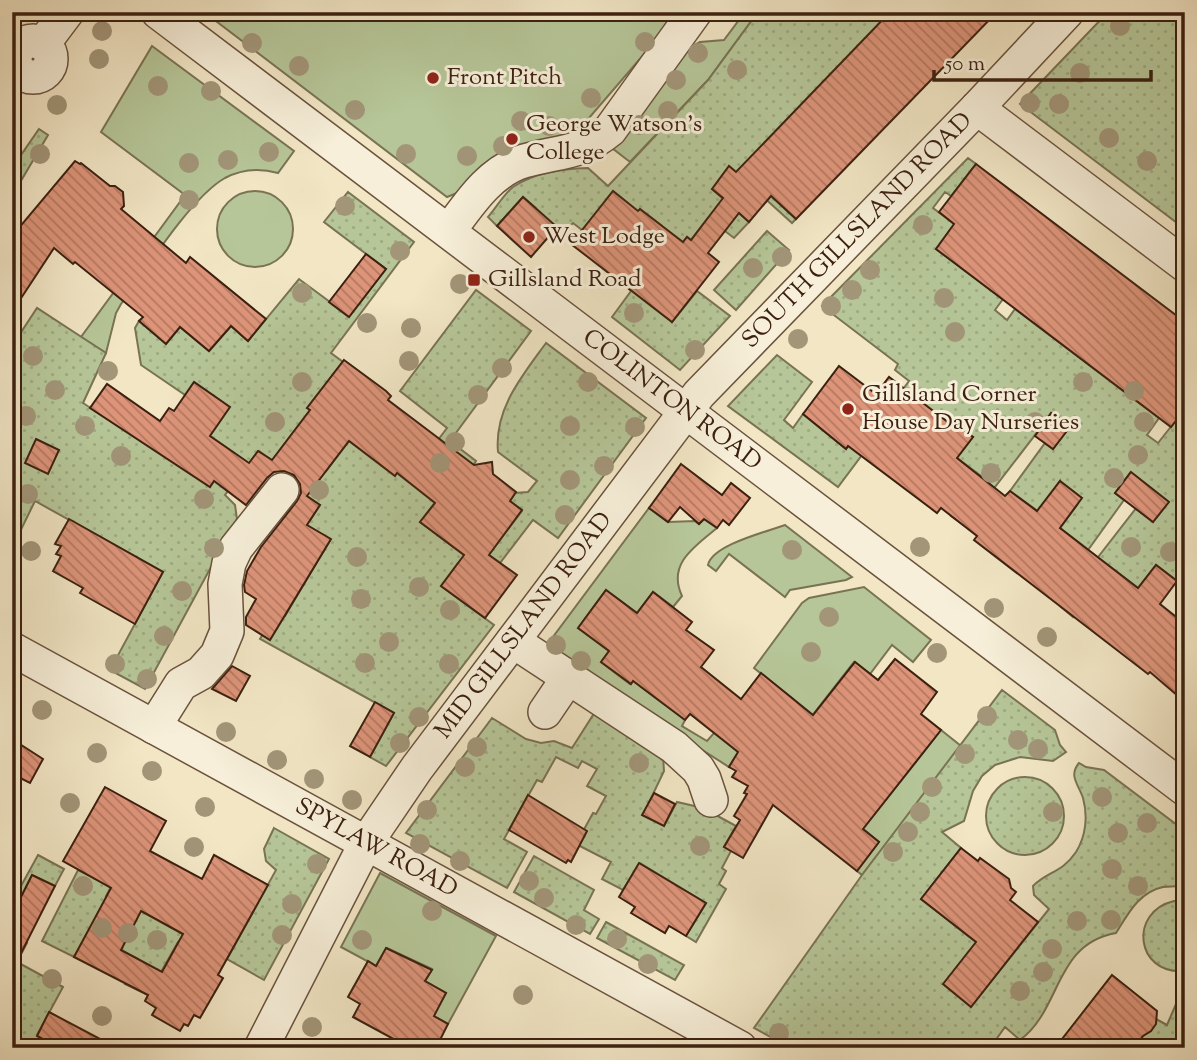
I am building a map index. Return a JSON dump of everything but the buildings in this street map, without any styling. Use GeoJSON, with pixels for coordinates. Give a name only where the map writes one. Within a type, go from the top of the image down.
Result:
{"type":"FeatureCollection","features":[{"type":"Feature","properties":{"kind":"street"},"geometry":{"type":"LineString","coordinates":[[43,44],[67,12]]}},
{"type":"Feature","properties":{"kind":"street","name":"COLINTON ROAD"},"geometry":{"type":"LineString","coordinates":[[158,12],[1185,789]]}},
{"type":"Feature","properties":{"kind":"street"},"geometry":{"type":"LineString","coordinates":[[449,231],[486,185],[503,171],[523,162],[594,143],[610,130],[695,12]]}},
{"type":"Feature","properties":{"kind":"street","name":"SOUTH GILLSLAND ROAD"},"geometry":{"type":"LineString","coordinates":[[686,411],[699,394],[1063,16]]}},
{"type":"Feature","properties":{"kind":"street"},"geometry":{"type":"LineString","coordinates":[[977,108],[1185,265]]}},
{"type":"Feature","properties":{"kind":"street","name":"MID GILLSLAND ROAD"},"geometry":{"type":"LineString","coordinates":[[366,843],[417,768],[686,411]]}},
{"type":"Feature","properties":{"kind":"street"},"geometry":{"type":"LineString","coordinates":[[154,727],[181,684],[201,673],[217,655],[227,631],[225,584],[229,563],[236,548],[282,490]]}},
{"type":"Feature","properties":{"kind":"street"},"geometry":{"type":"LineString","coordinates":[[513,641],[686,757],[704,779],[712,800]]}},
{"type":"Feature","properties":{"kind":"street","name":"SPYLAW ROAD"},"geometry":{"type":"LineString","coordinates":[[12,649],[740,1048]]}},
{"type":"Feature","properties":{"kind":"street"},"geometry":{"type":"LineString","coordinates":[[545,712],[568,678]]}},
{"type":"Feature","properties":{"kind":"street"},"geometry":{"type":"LineString","coordinates":[[261,1048],[366,843]]}},
{"type":"Feature","properties":{"kind":"green space","name":"George Watson's College"},"geometry":{"type":"Polygon","coordinates":[[[204,12],[670,12],[670,18],[664,31],[583,125],[447,197],[204,12]]]}},
{"type":"Feature","properties":{"kind":"green space"},"geometry":{"type":"Polygon","coordinates":[[[745,12],[758,12],[708,80],[630,162],[612,148],[689,48],[700,42],[724,40],[745,12]]]}},
{"type":"Feature","properties":{"kind":"green space"},"geometry":{"type":"Polygon","coordinates":[[[758,12],[878,12],[895,31],[757,182],[796,219],[792,223],[729,166],[712,189],[749,222],[734,238],[708,218],[691,240],[687,237],[654,278],[672,322],[697,291],[730,316],[680,370],[612,317],[631,291],[626,286],[658,244],[662,226],[640,209],[630,222],[582,230],[573,223],[561,235],[537,214],[527,218],[536,208],[523,197],[497,226],[488,217],[513,187],[559,170],[588,168],[608,186],[708,80],[758,12]]]}},
{"type":"Feature","properties":{"kind":"green space"},"geometry":{"type":"Polygon","coordinates":[[[1108,12],[1185,12],[1185,229],[1020,104],[1108,12]]]}},
{"type":"Feature","properties":{"kind":"green space"},"geometry":{"type":"Polygon","coordinates":[[[152,46],[294,151],[278,173],[258,170],[238,173],[225,178],[198,201],[169,236],[121,304],[116,313],[106,353],[81,337],[185,195],[101,132],[152,46]]]}},
{"type":"Feature","properties":{"kind":"green space"},"geometry":{"type":"Polygon","coordinates":[[[39,129],[48,135],[12,196],[12,168],[39,129]]]}},
{"type":"Feature","properties":{"kind":"green space"},"geometry":{"type":"Polygon","coordinates":[[[968,158],[976,164],[951,196],[945,192],[933,208],[957,226],[950,230],[936,249],[1003,299],[995,310],[1007,320],[1015,309],[1159,418],[1147,435],[1158,443],[1185,409],[1185,574],[1177,581],[1156,565],[1138,588],[1110,567],[1073,617],[1060,606],[1151,489],[1130,473],[1115,493],[1124,500],[1088,550],[1060,528],[1077,505],[1061,494],[1060,481],[1039,512],[1010,491],[1045,443],[1053,449],[1069,426],[1052,413],[965,526],[951,516],[963,500],[971,506],[989,482],[957,458],[973,437],[951,421],[877,435],[838,487],[728,406],[777,355],[812,382],[784,420],[793,428],[803,414],[846,449],[883,399],[891,405],[909,381],[895,370],[898,364],[822,306],[968,158]]]}},
{"type":"Feature","properties":{"kind":"green space"},"geometry":{"type":"Polygon","coordinates":[[[255,191],[269,194],[282,202],[290,215],[293,229],[290,243],[282,256],[269,264],[255,267],[241,264],[228,256],[220,243],[217,229],[220,215],[228,202],[241,194],[255,191]]]}},
{"type":"Feature","properties":{"kind":"green space"},"geometry":{"type":"Polygon","coordinates":[[[348,192],[414,242],[331,353],[343,362],[307,408],[310,410],[280,450],[308,458],[326,471],[349,441],[397,473],[416,469],[447,428],[400,391],[476,290],[531,331],[450,441],[476,461],[468,473],[442,493],[420,522],[465,556],[496,545],[522,511],[510,501],[515,493],[528,492],[537,481],[498,452],[498,436],[505,407],[546,343],[646,418],[558,538],[533,520],[500,563],[482,550],[458,563],[441,586],[494,625],[386,766],[370,757],[394,713],[260,639],[277,611],[285,616],[330,540],[286,512],[290,506],[310,520],[320,505],[300,492],[305,485],[259,451],[225,495],[235,505],[237,519],[145,689],[110,670],[163,572],[35,501],[12,548],[12,346],[37,308],[106,353],[83,403],[210,486],[234,453],[210,436],[185,395],[141,365],[135,328],[139,321],[166,343],[180,327],[209,351],[231,326],[248,341],[299,279],[349,316],[386,269],[324,222],[348,192]]]}},
{"type":"Feature","properties":{"kind":"green space"},"geometry":{"type":"Polygon","coordinates":[[[767,231],[789,250],[736,310],[714,290],[767,231]]]}},
{"type":"Feature","properties":{"kind":"green space"},"geometry":{"type":"Polygon","coordinates":[[[649,508],[668,522],[695,521],[699,524],[704,519],[717,528],[692,549],[680,565],[678,585],[682,596],[673,607],[653,592],[637,613],[606,590],[578,628],[609,651],[601,662],[630,684],[643,667],[640,686],[685,720],[682,726],[707,741],[714,733],[793,699],[754,668],[802,603],[809,598],[864,587],[931,640],[913,662],[892,645],[870,674],[854,662],[769,771],[794,792],[780,810],[734,759],[729,767],[544,649],[649,508]]]}},
{"type":"Feature","properties":{"kind":"green space"},"geometry":{"type":"Polygon","coordinates":[[[785,525],[852,577],[790,590],[785,597],[729,554],[716,571],[708,565],[719,551],[729,545],[785,525]]]}},
{"type":"Feature","properties":{"kind":"green space"},"geometry":{"type":"Polygon","coordinates":[[[1002,690],[1055,730],[1060,745],[1066,752],[1053,761],[1020,757],[995,765],[982,776],[973,791],[964,821],[942,832],[961,848],[921,899],[976,942],[971,1006],[1049,909],[1034,895],[1033,886],[1071,859],[1079,846],[1086,819],[1083,798],[1074,776],[1079,763],[1104,770],[1185,831],[1185,885],[1163,887],[1147,894],[1135,905],[1116,933],[1096,939],[1081,950],[1069,964],[1034,1027],[1020,1040],[1005,1027],[990,1048],[791,1048],[754,1028],[862,875],[1002,690]]]}},
{"type":"Feature","properties":{"kind":"green space"},"geometry":{"type":"Polygon","coordinates":[[[595,712],[663,756],[664,771],[643,815],[664,826],[677,802],[703,808],[736,826],[724,847],[731,851],[722,868],[726,871],[719,884],[726,889],[696,942],[686,936],[706,903],[640,863],[623,890],[602,879],[611,862],[576,844],[606,796],[587,786],[597,769],[582,761],[578,768],[556,757],[542,782],[537,780],[504,839],[527,852],[507,888],[406,833],[492,718],[526,739],[541,743],[554,741],[572,748],[595,712]]]}},
{"type":"Feature","properties":{"kind":"green space"},"geometry":{"type":"Polygon","coordinates":[[[941,730],[961,746],[862,875],[857,871],[879,842],[863,829],[941,730]]]}},
{"type":"Feature","properties":{"kind":"green space"},"geometry":{"type":"Polygon","coordinates":[[[1025,777],[1040,780],[1053,788],[1061,801],[1064,816],[1061,831],[1053,844],[1040,852],[1025,855],[1010,852],[997,844],[989,831],[986,816],[989,801],[997,788],[1010,780],[1025,777]]]}},
{"type":"Feature","properties":{"kind":"green space"},"geometry":{"type":"Polygon","coordinates":[[[274,828],[329,859],[264,980],[227,959],[276,870],[266,861],[264,849],[274,828]]]}},
{"type":"Feature","properties":{"kind":"green space"},"geometry":{"type":"Polygon","coordinates":[[[38,855],[64,869],[55,886],[32,875],[12,915],[16,895],[38,855]]]}},
{"type":"Feature","properties":{"kind":"green space"},"geometry":{"type":"Polygon","coordinates":[[[534,856],[594,890],[584,910],[599,919],[590,934],[514,892],[534,856]]]}},
{"type":"Feature","properties":{"kind":"green space"},"geometry":{"type":"Polygon","coordinates":[[[97,860],[119,872],[106,896],[132,910],[148,882],[158,920],[193,940],[178,942],[148,995],[125,984],[138,959],[87,933],[74,957],[42,941],[78,870],[88,875],[97,860]]]}},
{"type":"Feature","properties":{"kind":"green space"},"geometry":{"type":"Polygon","coordinates":[[[380,873],[496,936],[448,1024],[431,1015],[415,1048],[388,1048],[393,1039],[438,1007],[446,993],[425,981],[432,969],[387,948],[376,966],[341,947],[380,873]]]}},
{"type":"Feature","properties":{"kind":"green space"},"geometry":{"type":"Polygon","coordinates":[[[1174,901],[1185,902],[1185,971],[1167,969],[1155,963],[1147,953],[1144,941],[1144,929],[1149,917],[1159,907],[1174,901]]]}},
{"type":"Feature","properties":{"kind":"green space"},"geometry":{"type":"Polygon","coordinates":[[[606,922],[684,965],[675,980],[597,938],[606,922]]]}},
{"type":"Feature","properties":{"kind":"green space"},"geometry":{"type":"Polygon","coordinates":[[[12,935],[27,943],[17,962],[63,987],[37,1035],[54,1045],[52,1048],[12,1048],[12,935]]]}},
{"type":"Feature","properties":{"kind":"green space"},"geometry":{"type":"Polygon","coordinates":[[[1185,999],[1185,1048],[1134,1048],[1144,1035],[1151,1031],[1156,1019],[1167,1025],[1176,1004],[1185,999]]]}},
{"type":"Feature","properties":{"kind":"place","name":"Front Pitch"},"geometry":{"type":"Point","coordinates":[433,78]}},
{"type":"Feature","properties":{"kind":"place","name":"George Watson's College"},"geometry":{"type":"Point","coordinates":[512,139]}},
{"type":"Feature","properties":{"kind":"place","name":"West Lodge"},"geometry":{"type":"Point","coordinates":[529,237]}},
{"type":"Feature","properties":{"kind":"place","name":"Gillsland Road"},"geometry":{"type":"Point","coordinates":[474,280]}},
{"type":"Feature","properties":{"kind":"place","name":"Gillsland Corner House Day Nurseries"},"geometry":{"type":"Point","coordinates":[848,409]}}]}
